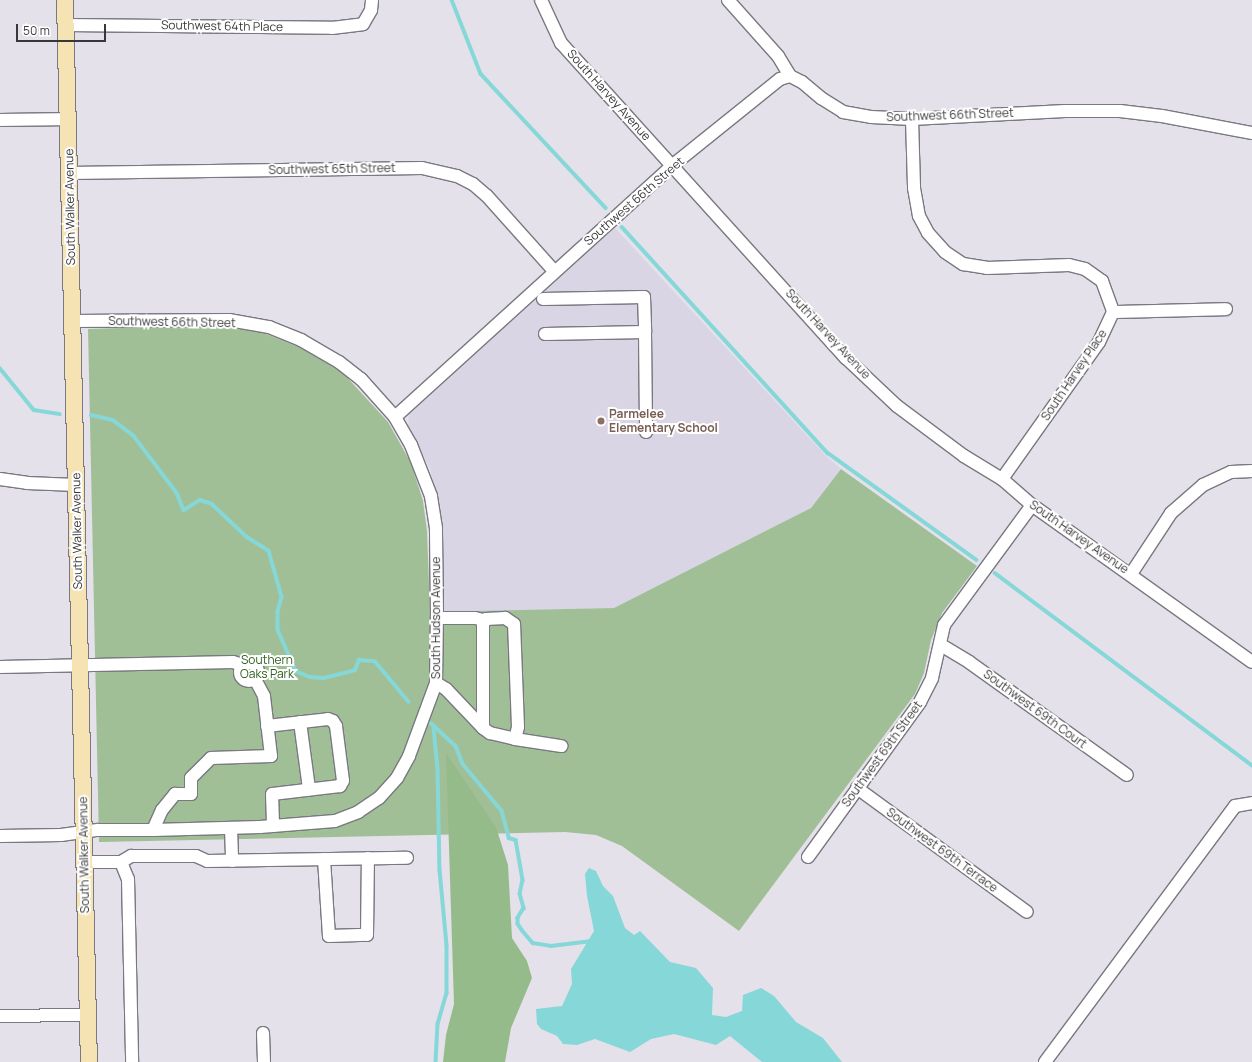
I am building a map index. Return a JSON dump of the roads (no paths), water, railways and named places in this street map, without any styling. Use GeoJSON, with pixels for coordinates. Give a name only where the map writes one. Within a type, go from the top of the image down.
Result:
{"type":"FeatureCollection","features":[{"type":"Feature","properties":{"kind":"main road","name":"South Walker Avenue"},"geometry":{"type":"LineString","coordinates":[[65,0],[89,1062]]}},
{"type":"Feature","properties":{"kind":"street","name":"South Harvey Avenue"},"geometry":{"type":"LineString","coordinates":[[541,0],[561,43],[846,358],[897,406],[964,456],[1002,479],[1032,505],[1131,574],[1252,662]]}},
{"type":"Feature","properties":{"kind":"street"},"geometry":{"type":"LineString","coordinates":[[728,0],[778,56],[790,76]]}},
{"type":"Feature","properties":{"kind":"street","name":"Southwest 64th Place"},"geometry":{"type":"LineString","coordinates":[[66,25],[332,28],[363,24],[371,5]]}},
{"type":"Feature","properties":{"kind":"street","name":"Southwest 66th Street"},"geometry":{"type":"LineString","coordinates":[[72,321],[229,320],[269,327],[301,340],[340,362],[361,379],[395,417],[554,271],[673,166],[759,94],[780,79],[790,76],[802,82],[821,98],[843,112],[871,117],[912,119],[1065,110],[1120,111],[1162,116],[1252,133]]}},
{"type":"Feature","properties":{"kind":"street"},"geometry":{"type":"LineString","coordinates":[[0,120],[68,119]]}},
{"type":"Feature","properties":{"kind":"street"},"geometry":{"type":"LineString","coordinates":[[912,119],[914,188],[919,216],[928,233],[945,252],[963,264],[987,268],[1069,265],[1085,269],[1102,281],[1113,312],[1226,309]]}},
{"type":"Feature","properties":{"kind":"street","name":"Southwest 65th Street"},"geometry":{"type":"LineString","coordinates":[[69,173],[429,170],[457,176],[473,184],[487,196],[554,271]]}},
{"type":"Feature","properties":{"kind":"street"},"geometry":{"type":"LineString","coordinates":[[543,299],[644,297],[646,432]]}},
{"type":"Feature","properties":{"kind":"street","name":"South Harvey Place"},"geometry":{"type":"LineString","coordinates":[[1002,479],[1099,342],[1113,312]]}},
{"type":"Feature","properties":{"kind":"street"},"geometry":{"type":"LineString","coordinates":[[545,334],[645,332]]}},
{"type":"Feature","properties":{"kind":"street","name":"South Hudson Avenue"},"geometry":{"type":"LineString","coordinates":[[83,832],[231,828],[335,821],[358,812],[379,798],[397,778],[408,756],[436,683],[437,618],[436,528],[432,496],[411,445],[395,417]]}},
{"type":"Feature","properties":{"kind":"street"},"geometry":{"type":"LineString","coordinates":[[1131,574],[1171,513],[1203,485],[1231,472],[1252,470]]}},
{"type":"Feature","properties":{"kind":"street"},"geometry":{"type":"LineString","coordinates":[[0,479],[27,483],[76,484]]}},
{"type":"Feature","properties":{"kind":"street","name":"Southwest 69th Street"},"geometry":{"type":"LineString","coordinates":[[808,857],[920,702],[932,678],[941,645],[944,625],[1032,505]]}},
{"type":"Feature","properties":{"kind":"street"},"geometry":{"type":"LineString","coordinates":[[437,618],[475,618],[484,620],[505,618],[514,624],[518,727],[515,739]]}},
{"type":"Feature","properties":{"kind":"street"},"geometry":{"type":"LineString","coordinates":[[483,728],[484,620]]}},
{"type":"Feature","properties":{"kind":"street","name":"Southwest 69th Court"},"geometry":{"type":"LineString","coordinates":[[941,645],[969,662],[1128,775]]}},
{"type":"Feature","properties":{"kind":"street"},"geometry":{"type":"LineString","coordinates":[[0,667],[233,662],[242,666],[248,662],[255,665],[258,672],[255,679],[264,696],[270,756],[211,758],[191,778],[191,794],[175,794],[162,810],[153,830]]}},
{"type":"Feature","properties":{"kind":"street"},"geometry":{"type":"LineString","coordinates":[[436,683],[446,689],[490,734],[561,746]]}},
{"type":"Feature","properties":{"kind":"street"},"geometry":{"type":"LineString","coordinates":[[267,726],[328,719],[336,726],[343,781],[340,786],[272,794],[273,826]]}},
{"type":"Feature","properties":{"kind":"street"},"geometry":{"type":"LineString","coordinates":[[300,722],[309,789]]}},
{"type":"Feature","properties":{"kind":"street","name":"Southwest 69th Terrace"},"geometry":{"type":"LineString","coordinates":[[857,788],[1027,912]]}},
{"type":"Feature","properties":{"kind":"street"},"geometry":{"type":"LineString","coordinates":[[1045,1062],[1235,806],[1252,803]]}},
{"type":"Feature","properties":{"kind":"street"},"geometry":{"type":"LineString","coordinates":[[231,828],[232,861]]}},
{"type":"Feature","properties":{"kind":"street"},"geometry":{"type":"LineString","coordinates":[[0,836],[83,832]]}},
{"type":"Feature","properties":{"kind":"street"},"geometry":{"type":"LineString","coordinates":[[84,862],[121,862],[131,856],[196,856],[207,862],[407,858]]}},
{"type":"Feature","properties":{"kind":"street"},"geometry":{"type":"LineString","coordinates":[[324,859],[329,936],[367,935],[368,858]]}},
{"type":"Feature","properties":{"kind":"street"},"geometry":{"type":"LineString","coordinates":[[121,862],[128,879],[132,1062]]}},
{"type":"Feature","properties":{"kind":"street"},"geometry":{"type":"LineString","coordinates":[[0,1016],[88,1015]]}},
{"type":"Feature","properties":{"kind":"street"},"geometry":{"type":"LineString","coordinates":[[263,1033],[264,1062]]}},
{"type":"Feature","properties":{"kind":"water"},"geometry":{"type":"Polygon","coordinates":[[[589,868],[596,871],[603,886],[613,896],[625,928],[634,935],[640,931],[670,962],[696,968],[713,988],[712,1015],[726,1017],[742,1011],[743,995],[761,988],[774,996],[796,1022],[823,1038],[842,1062],[762,1062],[730,1036],[716,1045],[674,1034],[651,1039],[630,1052],[595,1039],[577,1045],[563,1044],[557,1036],[541,1029],[537,1024],[536,1009],[562,1006],[572,984],[571,969],[594,931],[587,896],[585,874],[589,868]]]}},
{"type":"Feature","properties":{"kind":"waterway"},"geometry":{"type":"LineString","coordinates":[[452,0],[481,74],[606,208]]}},
{"type":"Feature","properties":{"kind":"waterway"},"geometry":{"type":"LineString","coordinates":[[622,227],[828,453],[977,560]]}},
{"type":"Feature","properties":{"kind":"waterway"},"geometry":{"type":"LineString","coordinates":[[0,368],[34,410],[60,414]]}},
{"type":"Feature","properties":{"kind":"waterway"},"geometry":{"type":"LineString","coordinates":[[91,415],[113,420],[134,436],[177,493],[184,510],[200,500],[212,504],[247,537],[269,551],[282,597],[278,612],[278,630],[296,671],[310,677],[324,678],[355,670],[359,660],[375,661],[409,702]]}},
{"type":"Feature","properties":{"kind":"waterway"},"geometry":{"type":"LineString","coordinates":[[995,573],[1252,765]]}},
{"type":"Feature","properties":{"kind":"waterway"},"geometry":{"type":"LineString","coordinates":[[431,723],[456,746],[463,764],[502,811],[509,838],[516,840],[523,880],[520,894],[524,908],[518,918],[518,924],[522,930],[533,943],[551,946],[590,941]]}},
{"type":"Feature","properties":{"kind":"waterway"},"geometry":{"type":"LineString","coordinates":[[434,728],[438,769],[440,870],[447,945],[447,993],[438,1024],[436,1062]]}},
{"type":"Feature","properties":{"kind":"place","name":"Parmelee Elementary School"},"geometry":{"type":"Point","coordinates":[601,421]}},
{"type":"Feature","properties":{"kind":"park label","name":"Southern Oaks Park"},"geometry":{"type":"Point","coordinates":[267,667]}}]}
